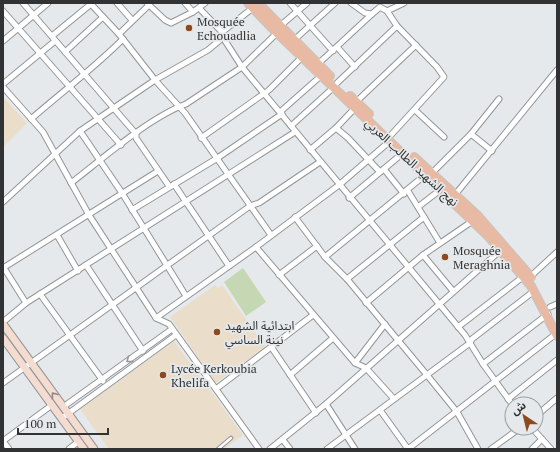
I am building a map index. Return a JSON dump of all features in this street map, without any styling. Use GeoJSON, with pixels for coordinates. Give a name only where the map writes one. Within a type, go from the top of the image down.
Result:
{"type":"FeatureCollection","features":[{"type":"Feature","properties":{"kind":"main road","name":"نهج الشهيد الطالب العربي"},"geometry":{"type":"LineString","coordinates":[[256,4],[302,57],[324,74],[428,175],[440,190],[476,218],[501,250],[528,276],[534,291],[551,308],[557,334]]}},
{"type":"Feature","properties":{"kind":"main road","name":"نهج الشهيد الطالب العربي"},"geometry":{"type":"LineString","coordinates":[[279,30],[318,64],[324,74]]}},
{"type":"Feature","properties":{"kind":"main road","name":"نهج الشهيد الطالب العربي"},"geometry":{"type":"LineString","coordinates":[[390,138],[403,153],[454,196],[476,218],[528,276],[551,308],[557,323]]}},
{"type":"Feature","properties":{"kind":"main road"},"geometry":{"type":"LineString","coordinates":[[3,323],[52,405],[64,413],[84,449]]}},
{"type":"Feature","properties":{"kind":"main road"},"geometry":{"type":"LineString","coordinates":[[3,338],[27,365],[94,449]]}},
{"type":"Feature","properties":{"kind":"street"},"geometry":{"type":"LineString","coordinates":[[23,3],[136,134],[136,138],[158,170],[186,201],[209,238],[229,266]]}},
{"type":"Feature","properties":{"kind":"street"},"geometry":{"type":"LineString","coordinates":[[3,41],[48,3]]}},
{"type":"Feature","properties":{"kind":"street"},"geometry":{"type":"LineString","coordinates":[[117,3],[132,20]]}},
{"type":"Feature","properties":{"kind":"street"},"geometry":{"type":"LineString","coordinates":[[185,3],[193,12]]}},
{"type":"Feature","properties":{"kind":"street"},"geometry":{"type":"LineString","coordinates":[[119,34],[148,4],[165,20],[170,22],[177,21],[205,3]]}},
{"type":"Feature","properties":{"kind":"street"},"geometry":{"type":"LineString","coordinates":[[290,3],[310,26],[355,67]]}},
{"type":"Feature","properties":{"kind":"street"},"geometry":{"type":"LineString","coordinates":[[71,184],[136,134],[178,107],[186,104],[242,66],[297,11],[308,3]]}},
{"type":"Feature","properties":{"kind":"street"},"geometry":{"type":"LineString","coordinates":[[293,41],[336,3]]}},
{"type":"Feature","properties":{"kind":"street"},"geometry":{"type":"LineString","coordinates":[[351,3],[365,14],[372,14]]}},
{"type":"Feature","properties":{"kind":"street"},"geometry":{"type":"LineString","coordinates":[[387,11],[404,3]]}},
{"type":"Feature","properties":{"kind":"street"},"geometry":{"type":"LineString","coordinates":[[52,36],[91,4],[119,34],[155,80],[185,113],[201,138],[271,235]]}},
{"type":"Feature","properties":{"kind":"street"},"geometry":{"type":"LineString","coordinates":[[3,202],[54,154],[80,132],[155,80],[208,50],[220,40],[222,34],[256,4]]}},
{"type":"Feature","properties":{"kind":"street"},"geometry":{"type":"LineString","coordinates":[[156,318],[256,247],[339,185],[368,160],[390,138],[444,77],[443,73],[397,26],[387,11],[380,7],[318,64]]}},
{"type":"Feature","properties":{"kind":"street"},"geometry":{"type":"LineString","coordinates":[[199,8],[222,34],[242,66],[264,94],[470,342],[483,364],[506,396]]}},
{"type":"Feature","properties":{"kind":"street"},"geometry":{"type":"LineString","coordinates":[[3,11],[121,145]]}},
{"type":"Feature","properties":{"kind":"street"},"geometry":{"type":"LineString","coordinates":[[65,52],[103,16]]}},
{"type":"Feature","properties":{"kind":"street"},"geometry":{"type":"LineString","coordinates":[[291,126],[397,26]]}},
{"type":"Feature","properties":{"kind":"street"},"geometry":{"type":"LineString","coordinates":[[31,119],[69,85],[104,58],[122,39]]}},
{"type":"Feature","properties":{"kind":"street"},"geometry":{"type":"LineString","coordinates":[[55,41],[3,86],[44,132],[51,143],[54,154],[89,215],[156,318],[169,324],[259,449]]}},
{"type":"Feature","properties":{"kind":"street"},"geometry":{"type":"LineString","coordinates":[[310,150],[336,128],[356,105],[416,45]]}},
{"type":"Feature","properties":{"kind":"street"},"geometry":{"type":"LineString","coordinates":[[201,138],[264,94],[302,57]]}},
{"type":"Feature","properties":{"kind":"street"},"geometry":{"type":"LineString","coordinates":[[454,196],[557,70]]}},
{"type":"Feature","properties":{"kind":"street"},"geometry":{"type":"LineString","coordinates":[[132,210],[216,159],[281,113],[324,74]]}},
{"type":"Feature","properties":{"kind":"street"},"geometry":{"type":"LineString","coordinates":[[325,257],[428,175],[471,134],[499,99]]}},
{"type":"Feature","properties":{"kind":"street"},"geometry":{"type":"LineString","coordinates":[[415,110],[444,137]]}},
{"type":"Feature","properties":{"kind":"street"},"geometry":{"type":"LineString","coordinates":[[336,128],[368,160],[406,192],[418,206],[440,243]]}},
{"type":"Feature","properties":{"kind":"street"},"geometry":{"type":"LineString","coordinates":[[80,132],[122,193],[186,296]]}},
{"type":"Feature","properties":{"kind":"street"},"geometry":{"type":"LineString","coordinates":[[3,323],[26,303],[295,132]]}},
{"type":"Feature","properties":{"kind":"street"},"geometry":{"type":"LineString","coordinates":[[471,134],[492,151]]}},
{"type":"Feature","properties":{"kind":"street"},"geometry":{"type":"LineString","coordinates":[[349,198],[403,153]]}},
{"type":"Feature","properties":{"kind":"street"},"geometry":{"type":"LineString","coordinates":[[3,383],[112,304],[209,238],[250,206],[259,203],[320,162]]}},
{"type":"Feature","properties":{"kind":"street"},"geometry":{"type":"LineString","coordinates":[[26,303],[4,268],[57,236],[158,170]]}},
{"type":"Feature","properties":{"kind":"street"},"geometry":{"type":"LineString","coordinates":[[418,206],[440,190]]}},
{"type":"Feature","properties":{"kind":"street"},"geometry":{"type":"LineString","coordinates":[[295,217],[325,257],[347,279],[457,412],[478,449]]}},
{"type":"Feature","properties":{"kind":"street"},"geometry":{"type":"LineString","coordinates":[[347,279],[388,244],[424,217]]}},
{"type":"Feature","properties":{"kind":"street"},"geometry":{"type":"LineString","coordinates":[[366,303],[423,255],[476,218]]}},
{"type":"Feature","properties":{"kind":"street"},"geometry":{"type":"LineString","coordinates":[[57,236],[78,270]]}},
{"type":"Feature","properties":{"kind":"street"},"geometry":{"type":"LineString","coordinates":[[279,275],[317,246]]}},
{"type":"Feature","properties":{"kind":"street"},"geometry":{"type":"LineString","coordinates":[[256,247],[355,363],[366,368],[394,399]]}},
{"type":"Feature","properties":{"kind":"street"},"geometry":{"type":"LineString","coordinates":[[270,449],[316,413],[501,250]]}},
{"type":"Feature","properties":{"kind":"street"},"geometry":{"type":"LineString","coordinates":[[458,327],[528,276],[557,252]]}},
{"type":"Feature","properties":{"kind":"street"},"geometry":{"type":"LineString","coordinates":[[423,255],[453,292]]}},
{"type":"Feature","properties":{"kind":"street"},"geometry":{"type":"LineString","coordinates":[[86,265],[146,356]]}},
{"type":"Feature","properties":{"kind":"street"},"geometry":{"type":"LineString","coordinates":[[327,449],[380,410],[421,377],[427,375],[534,291]]}},
{"type":"Feature","properties":{"kind":"street"},"geometry":{"type":"LineString","coordinates":[[40,294],[106,385]]}},
{"type":"Feature","properties":{"kind":"street"},"geometry":{"type":"LineString","coordinates":[[483,364],[551,308]]}},
{"type":"Feature","properties":{"kind":"street"},"geometry":{"type":"LineString","coordinates":[[216,389],[272,348],[313,315]]}},
{"type":"Feature","properties":{"kind":"street"},"geometry":{"type":"LineString","coordinates":[[355,363],[385,324]]}},
{"type":"Feature","properties":{"kind":"street"},"geometry":{"type":"LineString","coordinates":[[64,413],[102,379],[172,329]]}},
{"type":"Feature","properties":{"kind":"street"},"geometry":{"type":"LineString","coordinates":[[380,410],[408,449],[557,334]]}},
{"type":"Feature","properties":{"kind":"street"},"geometry":{"type":"LineString","coordinates":[[64,413],[176,335]]}},
{"type":"Feature","properties":{"kind":"street"},"geometry":{"type":"LineString","coordinates":[[290,375],[333,338]]}},
{"type":"Feature","properties":{"kind":"street"},"geometry":{"type":"LineString","coordinates":[[272,348],[316,413]]}},
{"type":"Feature","properties":{"kind":"street"},"geometry":{"type":"LineString","coordinates":[[512,396],[557,360]]}},
{"type":"Feature","properties":{"kind":"street"},"geometry":{"type":"LineString","coordinates":[[544,409],[557,398]]}},
{"type":"Feature","properties":{"kind":"street"},"geometry":{"type":"LineString","coordinates":[[326,404],[355,449]]}},
{"type":"Feature","properties":{"kind":"street"},"geometry":{"type":"LineString","coordinates":[[9,449],[3,441],[52,405]]}},
{"type":"Feature","properties":{"kind":"street"},"geometry":{"type":"LineString","coordinates":[[491,449],[509,436]]}},
{"type":"Feature","properties":{"kind":"street"},"geometry":{"type":"LineString","coordinates":[[539,436],[551,449]]}},
{"type":"Feature","properties":{"kind":"street"},"geometry":{"type":"LineString","coordinates":[[532,449],[542,439]]}},
{"type":"Feature","properties":{"kind":"street"},"geometry":{"type":"LineString","coordinates":[[283,440],[290,449]]}},
{"type":"Feature","properties":{"kind":"street"},"geometry":{"type":"LineString","coordinates":[[69,449],[79,441]]}},
{"type":"Feature","properties":{"kind":"lane"},"geometry":{"type":"LineString","coordinates":[[218,449],[231,438]]}},
{"type":"Feature","properties":{"kind":"shaded area"},"geometry":{"type":"Polygon","coordinates":[[[3,97],[27,123],[3,147],[3,97]]]}},
{"type":"Feature","properties":{"kind":"shaded area","name":"ابتدائية الشهيد نينة الساسي"},"geometry":{"type":"Polygon","coordinates":[[[215,285],[218,288],[222,285],[265,347],[216,383],[170,317],[215,285]]]}},
{"type":"Feature","properties":{"kind":"shaded area","name":"Lycée Kerkoubia Khelifa"},"geometry":{"type":"Polygon","coordinates":[[[174,341],[243,435],[224,449],[109,449],[80,409],[174,341]]]}},
{"type":"Feature","properties":{"kind":"green space"},"geometry":{"type":"Polygon","coordinates":[[[243,268],[266,302],[246,316],[224,282],[243,268]]]}},
{"type":"Feature","properties":{"kind":"place","name":"Mosquée Echouadlia"},"geometry":{"type":"Point","coordinates":[189,28]}},
{"type":"Feature","properties":{"kind":"place","name":"Mosquée Meraghnia"},"geometry":{"type":"Point","coordinates":[445,257]}},
{"type":"Feature","properties":{"kind":"place","name":"ابتدائية الشهيد نينة الساسي"},"geometry":{"type":"Point","coordinates":[217,332]}},
{"type":"Feature","properties":{"kind":"place","name":"Lycée Kerkoubia Khelifa"},"geometry":{"type":"Point","coordinates":[163,375]}}]}
